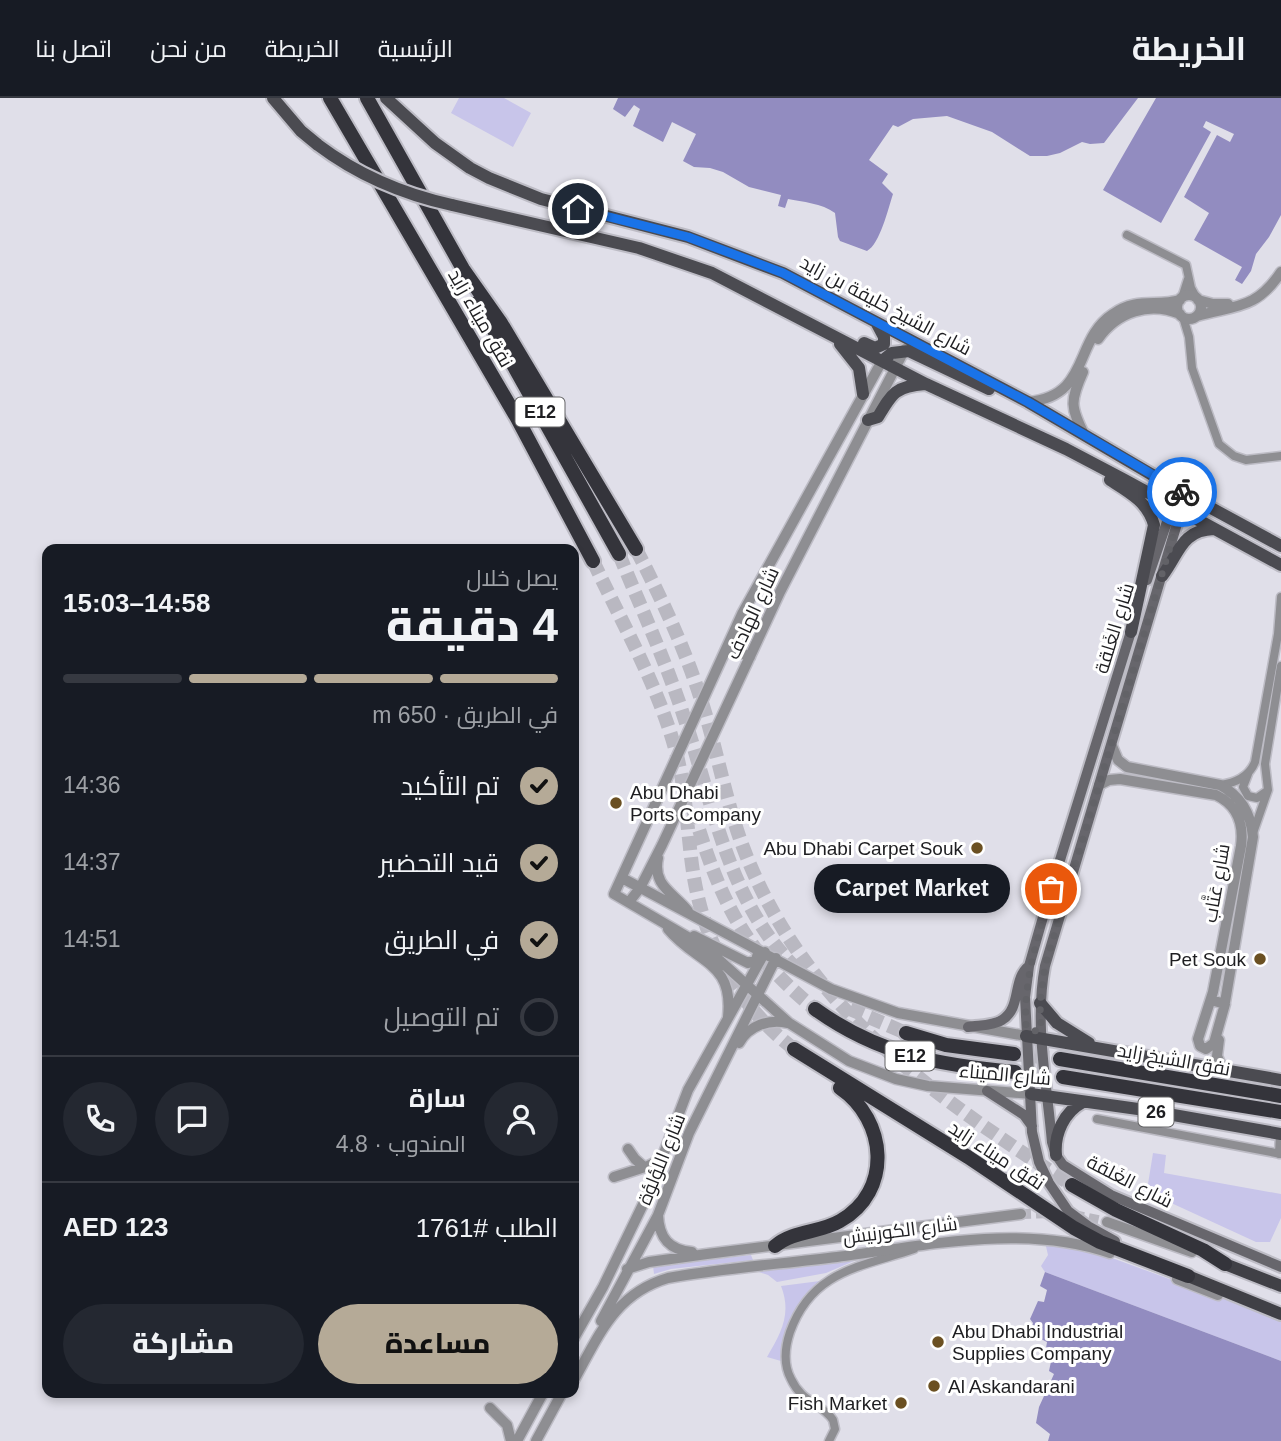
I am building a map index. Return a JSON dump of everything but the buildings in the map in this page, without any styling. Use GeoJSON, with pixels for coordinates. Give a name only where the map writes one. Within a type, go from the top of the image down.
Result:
{"type":"FeatureCollection","features":[{"type":"Feature","properties":{"kind":"highway","name":"نفق ميناء زايد"},"geometry":{"type":"LineString","coordinates":[[330,98],[517,418],[593,561]]}},
{"type":"Feature","properties":{"kind":"highway","name":"نفق ميناء زايد"},"geometry":{"type":"LineString","coordinates":[[367,98],[463,269],[501,323],[636,549]]}},
{"type":"Feature","properties":{"kind":"highway","name":"E12"},"geometry":{"type":"LineString","coordinates":[[463,269],[482,311],[619,554]]}},
{"type":"Feature","properties":{"kind":"highway","name":"E12"},"geometry":{"type":"LineString","coordinates":[[815,1009],[856,1034],[914,1057],[954,1066],[1016,1072]]}},
{"type":"Feature","properties":{"kind":"highway","name":"E12"},"geometry":{"type":"LineString","coordinates":[[906,1033],[946,1045],[1014,1054]]}},
{"type":"Feature","properties":{"kind":"highway","name":"نفق ميناء زايد"},"geometry":{"type":"LineString","coordinates":[[775,1246],[790,1237],[833,1224],[854,1211],[871,1189],[878,1164],[876,1137],[861,1107],[845,1091],[805,1063],[794,1049],[968,1157],[1074,1228],[1100,1242],[1188,1276]]}},
{"type":"Feature","properties":{"kind":"highway","name":"نفق الشيخ زايد"},"geometry":{"type":"LineString","coordinates":[[1060,1059],[1281,1096]]}},
{"type":"Feature","properties":{"kind":"highway","name":"نفق الشيخ زايد"},"geometry":{"type":"LineString","coordinates":[[1063,1077],[1281,1112]]}},
{"type":"Feature","properties":{"kind":"highway","name":"نفق ميناء زايد"},"geometry":{"type":"LineString","coordinates":[[1072,1185],[1116,1210],[1203,1250],[1225,1265]]}},
{"type":"Feature","properties":{"kind":"highway"},"geometry":{"type":"LineString","coordinates":[[1225,1265],[1281,1286]]}},
{"type":"Feature","properties":{"kind":"highway","name":"شارع الكورنيش"},"geometry":{"type":"LineString","coordinates":[[1188,1276],[1276,1312]]}},
{"type":"Feature","properties":{"kind":"main road"},"geometry":{"type":"LineString","coordinates":[[273,98],[301,131],[318,145],[337,160],[381,184],[403,193],[676,259],[712,273],[926,384],[1066,449],[1281,565]]}},
{"type":"Feature","properties":{"kind":"main road","name":"شارع الشيخ خليفة بن زايد"},"geometry":{"type":"LineString","coordinates":[[386,98],[418,129],[452,156],[506,186],[559,204],[716,246],[783,273],[876,322],[906,345],[1028,402],[1183,493],[1281,546]]}},
{"type":"Feature","properties":{"kind":"main road"},"geometry":{"type":"LineString","coordinates":[[780,308],[807,313],[878,348],[885,341],[876,322]]}},
{"type":"Feature","properties":{"kind":"main road"},"geometry":{"type":"LineString","coordinates":[[830,333],[855,360],[861,376],[863,394]]}},
{"type":"Feature","properties":{"kind":"main road"},"geometry":{"type":"LineString","coordinates":[[882,360],[906,345]]}},
{"type":"Feature","properties":{"kind":"main road"},"geometry":{"type":"LineString","coordinates":[[868,421],[878,417],[890,397],[899,389],[926,384]]}},
{"type":"Feature","properties":{"kind":"main road"},"geometry":{"type":"LineString","coordinates":[[1066,449],[1138,498],[1152,519],[1154,532],[1131,632]]}},
{"type":"Feature","properties":{"kind":"main road","name":"شارع الغَلقة"},"geometry":{"type":"LineString","coordinates":[[1183,493],[1131,632],[1029,966],[1025,997],[1034,1143],[1044,1173],[1055,1193],[1069,1211],[1105,1237],[1155,1258],[1188,1276]]}},
{"type":"Feature","properties":{"kind":"main road","name":"شارع الغَلقة"},"geometry":{"type":"LineString","coordinates":[[1176,508],[1162,576],[1045,966],[1040,1003],[1041,1034],[1052,1142],[1055,1155],[1068,1169],[1125,1202],[1281,1267]]}},
{"type":"Feature","properties":{"kind":"main road"},"geometry":{"type":"LineString","coordinates":[[1162,576],[1189,536],[1198,531],[1214,529]]}},
{"type":"Feature","properties":{"kind":"main road"},"geometry":{"type":"LineString","coordinates":[[968,1027],[998,1022],[1005,1018],[1015,1002],[1021,975],[1029,966]]}},
{"type":"Feature","properties":{"kind":"main road"},"geometry":{"type":"LineString","coordinates":[[1040,1003],[1057,1023],[1080,1039],[1102,1049]]}},
{"type":"Feature","properties":{"kind":"main road","name":"شارع الميناء"},"geometry":{"type":"LineString","coordinates":[[1026,1031],[1102,1049],[1281,1080]]}},
{"type":"Feature","properties":{"kind":"main road"},"geometry":{"type":"LineString","coordinates":[[987,1091],[1024,1115],[1032,1126]]}},
{"type":"Feature","properties":{"kind":"main road","name":"شارع الميناء"},"geometry":{"type":"LineString","coordinates":[[1031,1099],[1145,1110],[1280,1134]]}},
{"type":"Feature","properties":{"kind":"main road"},"geometry":{"type":"LineString","coordinates":[[1055,1155],[1056,1139],[1066,1117],[1074,1107],[1083,1102]]}},
{"type":"Feature","properties":{"kind":"street"},"geometry":{"type":"LineString","coordinates":[[1127,235],[1184,263],[1188,268],[1178,307],[1189,337],[1192,368],[1219,444],[1234,456],[1246,460],[1281,456]]}},
{"type":"Feature","properties":{"kind":"street"},"geometry":{"type":"LineString","coordinates":[[1085,436],[1074,413],[1073,399],[1095,344],[1116,320],[1138,310],[1158,308],[1196,317],[1246,304],[1261,295],[1281,272]]}},
{"type":"Feature","properties":{"kind":"street"},"geometry":{"type":"LineString","coordinates":[[1188,276],[1201,306],[1189,337]]}},
{"type":"Feature","properties":{"kind":"street"},"geometry":{"type":"LineString","coordinates":[[1028,402],[1049,397],[1074,377],[1094,333],[1114,313],[1138,303],[1181,299],[1189,295],[1213,304],[1229,304],[1254,295],[1272,283]]}},
{"type":"Feature","properties":{"kind":"street","name":"شارع الهادف"},"geometry":{"type":"LineString","coordinates":[[629,902],[640,888],[662,845],[803,546],[906,345]]}},
{"type":"Feature","properties":{"kind":"street","name":"شارع الهادف"},"geometry":{"type":"LineString","coordinates":[[614,894],[760,580],[882,360]]}},
{"type":"Feature","properties":{"kind":"street"},"geometry":{"type":"LineString","coordinates":[[1268,790],[1257,798],[1248,796],[1243,788],[1256,756],[1278,634],[1281,597]]}},
{"type":"Feature","properties":{"kind":"street"},"geometry":{"type":"LineString","coordinates":[[728,647],[750,657]]}},
{"type":"Feature","properties":{"kind":"street","name":"شارع عَتَّاب"},"geometry":{"type":"LineString","coordinates":[[1223,1070],[1217,1052],[1252,836],[1268,790],[1265,764],[1281,666]]}},
{"type":"Feature","properties":{"kind":"street"},"geometry":{"type":"LineString","coordinates":[[1112,746],[1118,760],[1127,767],[1220,785],[1235,781],[1250,772]]}},
{"type":"Feature","properties":{"kind":"street","name":"شارع عَتَّاب"},"geometry":{"type":"LineString","coordinates":[[1100,785],[1109,780],[1120,779],[1216,795],[1228,802],[1237,813],[1241,826],[1241,846],[1211,1000],[1198,1039],[1204,1049],[1214,1044],[1224,1004]]}},
{"type":"Feature","properties":{"kind":"street","name":"شارع عَتَّاب"},"geometry":{"type":"LineString","coordinates":[[1220,785],[1242,803],[1249,815],[1252,836]]}},
{"type":"Feature","properties":{"kind":"street"},"geometry":{"type":"LineString","coordinates":[[662,845],[656,868],[658,878],[666,891],[691,914]]}},
{"type":"Feature","properties":{"kind":"street","name":"شارع الميناء"},"geometry":{"type":"LineString","coordinates":[[622,878],[831,989],[860,1001],[898,1013],[968,1027],[1026,1031]]}},
{"type":"Feature","properties":{"kind":"street","name":"شارع الميناء"},"geometry":{"type":"LineString","coordinates":[[614,894],[680,932],[717,958],[789,1023],[835,1053],[880,1074],[928,1086],[987,1091],[1031,1099]]}},
{"type":"Feature","properties":{"kind":"street"},"geometry":{"type":"LineString","coordinates":[[664,923],[723,978],[729,995],[727,1021]]}},
{"type":"Feature","properties":{"kind":"street"},"geometry":{"type":"LineString","coordinates":[[680,932],[708,942],[748,963],[754,962],[757,957],[758,951],[754,947]]}},
{"type":"Feature","properties":{"kind":"street","name":"شارع اللؤلؤة"},"geometry":{"type":"LineString","coordinates":[[579,1329],[603,1287],[649,1192],[688,1090],[765,953]]}},
{"type":"Feature","properties":{"kind":"street","name":"شارع اللؤلؤة"},"geometry":{"type":"LineString","coordinates":[[579,1361],[658,1215],[689,1133],[776,958]]}},
{"type":"Feature","properties":{"kind":"street"},"geometry":{"type":"LineString","coordinates":[[1211,1000],[1224,1004]]}},
{"type":"Feature","properties":{"kind":"street"},"geometry":{"type":"LineString","coordinates":[[725,1059],[749,1030],[768,1021],[789,1023]]}},
{"type":"Feature","properties":{"kind":"street"},"geometry":{"type":"LineString","coordinates":[[1097,1119],[1280,1154],[1280,1134]]}},
{"type":"Feature","properties":{"kind":"street"},"geometry":{"type":"LineString","coordinates":[[628,1149],[644,1167]]}},
{"type":"Feature","properties":{"kind":"street"},"geometry":{"type":"LineString","coordinates":[[614,1177],[662,1159]]}},
{"type":"Feature","properties":{"kind":"street","name":"شارع الكورنيش"},"geometry":{"type":"LineString","coordinates":[[603,1287],[628,1268],[640,1264],[1021,1214]]}},
{"type":"Feature","properties":{"kind":"street"},"geometry":{"type":"LineString","coordinates":[[658,1215],[660,1231],[667,1243],[678,1250],[707,1254]]}},
{"type":"Feature","properties":{"kind":"street"},"geometry":{"type":"LineString","coordinates":[[1107,1222],[1225,1265]]}},
{"type":"Feature","properties":{"kind":"street","name":"شارع الكورنيش"},"geometry":{"type":"LineString","coordinates":[[579,1371],[611,1315],[636,1292],[658,1281],[678,1276],[924,1246],[1019,1237],[1079,1244],[1109,1252],[1239,1303],[1276,1312]]}},
{"type":"Feature","properties":{"kind":"street"},"geometry":{"type":"LineString","coordinates":[[830,1441],[835,1426],[830,1415],[802,1396],[787,1368],[786,1354],[792,1328],[803,1306],[825,1283],[855,1266],[924,1246]]}},
{"type":"Feature","properties":{"kind":"street"},"geometry":{"type":"LineString","coordinates":[[517,1441],[540,1398]]}},
{"type":"Feature","properties":{"kind":"street"},"geometry":{"type":"LineString","coordinates":[[536,1441],[561,1398]]}},
{"type":"Feature","properties":{"kind":"street"},"geometry":{"type":"LineString","coordinates":[[490,1408],[507,1426],[511,1441]]}},
{"type":"Feature","properties":{"kind":"shaded area"},"geometry":{"type":"Polygon","coordinates":[[[459,98],[504,98],[531,113],[513,147],[451,113],[459,98]]]}},
{"type":"Feature","properties":{"kind":"shaded area"},"geometry":{"type":"Polygon","coordinates":[[[618,98],[1138,98],[1104,143],[1082,142],[1047,156],[1030,156],[992,132],[947,116],[913,119],[898,127],[893,125],[869,160],[888,174],[882,183],[893,194],[880,234],[867,251],[840,241],[835,213],[824,207],[788,199],[785,208],[778,206],[781,195],[749,187],[723,172],[694,167],[683,161],[696,134],[672,122],[663,142],[633,126],[640,109],[634,105],[625,117],[613,109],[618,98]]]}},
{"type":"Feature","properties":{"kind":"shaded area"},"geometry":{"type":"Polygon","coordinates":[[[1156,98],[1281,98],[1281,215],[1256,254],[1251,271],[1242,284],[1235,280],[1242,267],[1194,240],[1209,213],[1184,197],[1217,135],[1230,142],[1234,134],[1206,121],[1203,127],[1211,132],[1161,223],[1103,190],[1156,98]]]}},
{"type":"Feature","properties":{"kind":"shaded area"},"geometry":{"type":"Polygon","coordinates":[[[1153,1153],[1166,1155],[1164,1173],[1281,1194],[1281,1218],[1270,1242],[1256,1242],[1143,1190],[1144,1184],[1148,1184],[1153,1153]]]}},
{"type":"Feature","properties":{"kind":"shaded area"},"geometry":{"type":"Polygon","coordinates":[[[1045,1242],[1104,1255],[1281,1320],[1281,1361],[1045,1272],[1041,1266],[1048,1255],[1045,1242]]]}},
{"type":"Feature","properties":{"kind":"shaded area"},"geometry":{"type":"Polygon","coordinates":[[[751,1255],[753,1260],[671,1269],[654,1274],[653,1266],[751,1255]]]}},
{"type":"Feature","properties":{"kind":"shaded area"},"geometry":{"type":"Polygon","coordinates":[[[854,1261],[826,1273],[777,1282],[756,1271],[854,1261]]]}},
{"type":"Feature","properties":{"kind":"shaded area"},"geometry":{"type":"Polygon","coordinates":[[[1045,1272],[1281,1361],[1281,1441],[1048,1441],[1050,1434],[1036,1423],[1039,1407],[1054,1374],[1049,1371],[1053,1352],[1046,1348],[1047,1342],[1031,1334],[1033,1323],[1030,1319],[1038,1301],[1044,1302],[1047,1290],[1040,1286],[1045,1272]]]}},
{"type":"Feature","properties":{"kind":"shaded area"},"geometry":{"type":"Polygon","coordinates":[[[820,1281],[798,1308],[788,1326],[781,1361],[767,1357],[785,1314],[781,1286],[820,1281]]]}},
{"type":"Feature","properties":{"kind":"tunnel"},"geometry":{"type":"LineString","coordinates":[[636,549],[690,668],[743,847],[769,904],[800,955],[837,1001],[878,1043],[971,1117],[1072,1185]]}},
{"type":"Feature","properties":{"kind":"tunnel"},"geometry":{"type":"LineString","coordinates":[[619,554],[677,696],[715,820],[740,887],[777,948],[802,974]]}},
{"type":"Feature","properties":{"kind":"tunnel"},"geometry":{"type":"LineString","coordinates":[[593,561],[660,703],[676,752],[699,903],[716,951],[741,995],[774,1032],[794,1049]]}},
{"type":"Feature","properties":{"kind":"tunnel"},"geometry":{"type":"LineString","coordinates":[[693,810],[713,870],[737,920],[769,966],[815,1009]]}},
{"type":"Feature","properties":{"kind":"tunnel"},"geometry":{"type":"LineString","coordinates":[[850,1009],[906,1033]]}},
{"type":"Feature","properties":{"kind":"tunnel"},"geometry":{"type":"LineString","coordinates":[[1014,1054],[1060,1059]]}},
{"type":"Feature","properties":{"kind":"tunnel"},"geometry":{"type":"LineString","coordinates":[[1015,1072],[1063,1077]]}},
{"type":"Feature","properties":{"kind":"tunnel"},"geometry":{"type":"LineString","coordinates":[[1021,1214],[1052,1213]]}},
{"type":"Feature","properties":{"kind":"tunnel"},"geometry":{"type":"LineString","coordinates":[[1074,1215],[1107,1222]]}},
{"type":"Feature","properties":{"kind":"way so far"},"geometry":{"type":"LineString","coordinates":[[1051,889],[1029,966],[1025,997],[1026,1027],[1031,1031],[1041,1029],[1041,986],[1045,966],[1168,553],[1188,496],[1182,492]]}},
{"type":"Feature","properties":{"kind":"place","name":"Abu Dhabi Ports Company"},"geometry":{"type":"Point","coordinates":[616,803]}},
{"type":"Feature","properties":{"kind":"place","name":"Abu Dhabi Carpet Souk"},"geometry":{"type":"Point","coordinates":[977,848]}},
{"type":"Feature","properties":{"kind":"place","name":"Carpet Market"},"geometry":{"type":"Point","coordinates":[1051,889]}},
{"type":"Feature","properties":{"kind":"place","name":"Pet Souk"},"geometry":{"type":"Point","coordinates":[1260,959]}},
{"type":"Feature","properties":{"kind":"place","name":"Abu Dhabi Industrial Supplies Company"},"geometry":{"type":"Point","coordinates":[938,1342]}},
{"type":"Feature","properties":{"kind":"place","name":"Al Askandarani"},"geometry":{"type":"Point","coordinates":[934,1386]}},
{"type":"Feature","properties":{"kind":"place","name":"Fish Market"},"geometry":{"type":"Point","coordinates":[901,1403]}},
{"type":"Feature","properties":{"kind":"route"},"geometry":{"type":"LineString","coordinates":[[578,209],[688,237],[783,273],[1028,402],[1182,492]]}}]}
